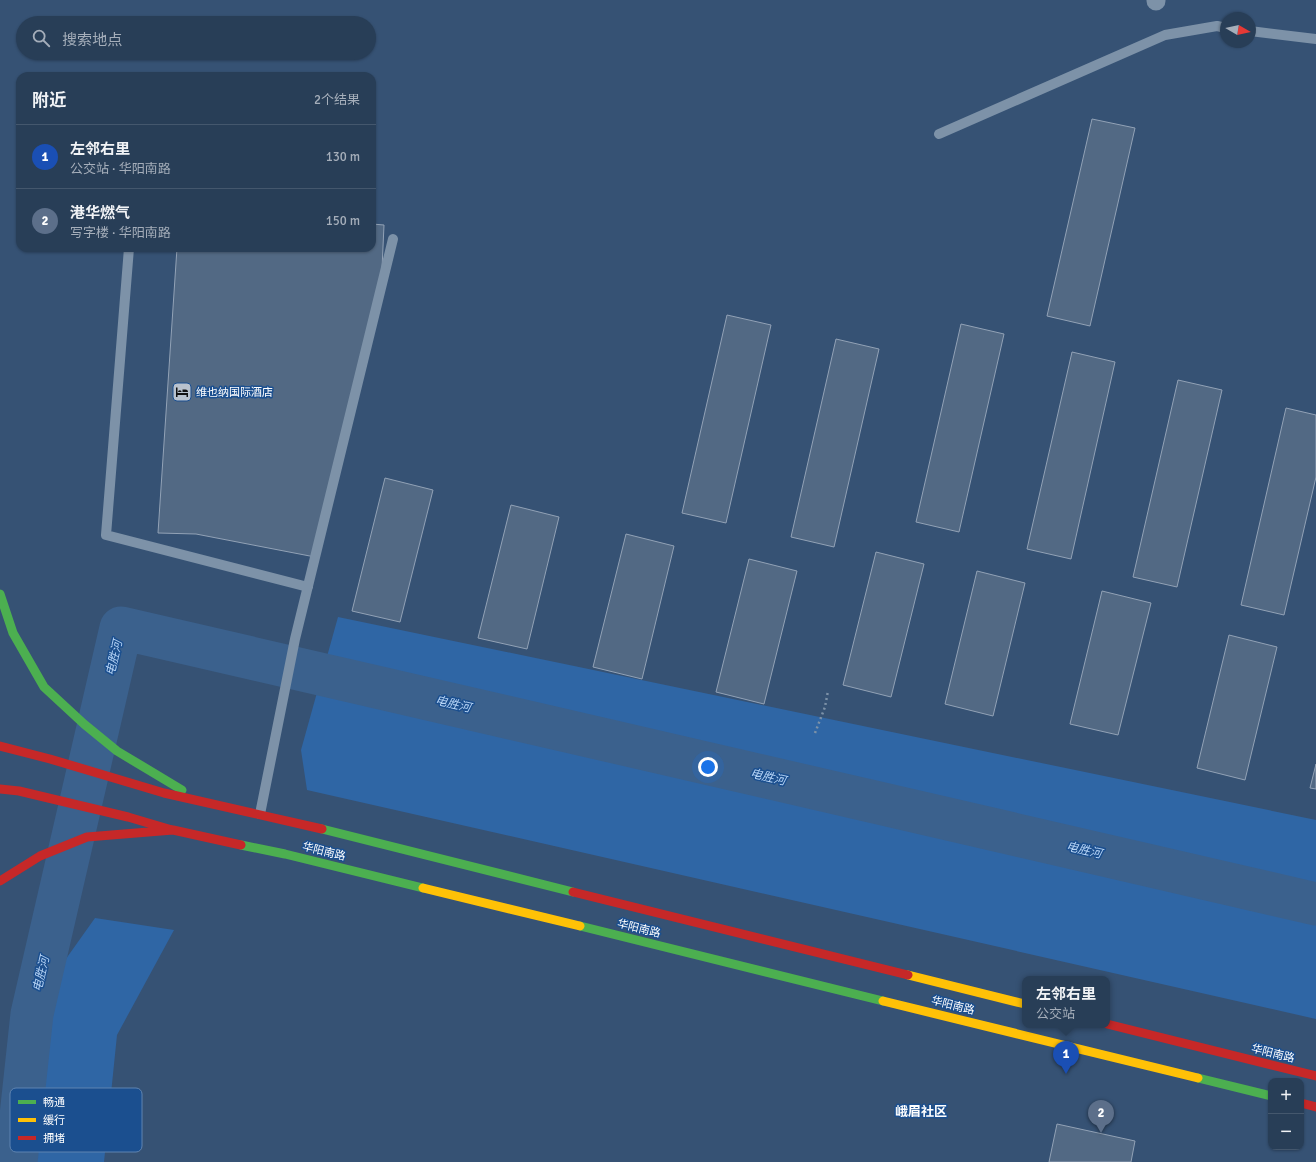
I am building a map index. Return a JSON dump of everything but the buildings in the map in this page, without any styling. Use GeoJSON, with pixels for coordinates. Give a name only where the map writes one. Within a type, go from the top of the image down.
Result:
{"type":"FeatureCollection","features":[{"type":"Feature","properties":{"kind":"main road"},"geometry":{"type":"LineString","coordinates":[[0,594],[14,633],[44,687],[84,724],[117,751],[206,804]]}},
{"type":"Feature","properties":{"kind":"main road","name":"华阳南路"},"geometry":{"type":"LineString","coordinates":[[0,746],[24,751],[206,804],[260,814],[1022,1003]]}},
{"type":"Feature","properties":{"kind":"main road","name":"华阳南路"},"geometry":{"type":"LineString","coordinates":[[0,789],[19,791],[128,817],[173,830],[284,854],[1268,1095]]}},
{"type":"Feature","properties":{"kind":"main road"},"geometry":{"type":"LineString","coordinates":[[1,880],[40,856],[87,837],[173,830]]}},
{"type":"Feature","properties":{"kind":"main road","name":"华阳南路"},"geometry":{"type":"LineString","coordinates":[[1110,1025],[1316,1076]]}},
{"type":"Feature","properties":{"kind":"main road"},"geometry":{"type":"LineString","coordinates":[[1304,1104],[1316,1107]]}},
{"type":"Feature","properties":{"kind":"lane"},"geometry":{"type":"LineString","coordinates":[[939,134],[1165,35],[1220,27]]}},
{"type":"Feature","properties":{"kind":"lane"},"geometry":{"type":"LineString","coordinates":[[1256,32],[1316,39]]}},
{"type":"Feature","properties":{"kind":"lane"},"geometry":{"type":"LineString","coordinates":[[260,814],[295,639],[393,239]]}},
{"type":"Feature","properties":{"kind":"lane"},"geometry":{"type":"LineString","coordinates":[[129,252],[106,535],[308,587]]}},
{"type":"Feature","properties":{"kind":"path"},"geometry":{"type":"LineString","coordinates":[[815,734],[825,707],[828,691]]}},
{"type":"Feature","properties":{"kind":"shaded area"},"geometry":{"type":"Polygon","coordinates":[[[338,617],[1316,820],[1316,1019],[307,790],[301,750],[338,617]]]}},
{"type":"Feature","properties":{"kind":"shaded area"},"geometry":{"type":"Polygon","coordinates":[[[95,918],[174,930],[117,1035],[112,1088],[42,1088],[46,1050],[63,963],[95,918]]]}},
{"type":"Feature","properties":{"kind":"shaded area"},"geometry":{"type":"Polygon","coordinates":[[[35,1152],[105,1152],[104,1162],[34,1162],[35,1152]]]}},
{"type":"Feature","properties":{"kind":"waterway","name":"电胜河"},"geometry":{"type":"LineString","coordinates":[[24,1088],[32,1014],[121,628],[1316,904]]}},
{"type":"Feature","properties":{"kind":"waterway","name":"电胜河"},"geometry":{"type":"LineString","coordinates":[[16,1162],[17,1152]]}},
{"type":"Feature","properties":{"kind":"traffic: fast"},"geometry":{"type":"LineString","coordinates":[[0,594],[13,633],[44,687],[84,724],[117,751],[182,790]]}},
{"type":"Feature","properties":{"kind":"traffic: fast"},"geometry":{"type":"LineString","coordinates":[[322,829],[573,892]]}},
{"type":"Feature","properties":{"kind":"traffic: fast"},"geometry":{"type":"LineString","coordinates":[[241,845],[285,854],[423,888]]}},
{"type":"Feature","properties":{"kind":"traffic: fast"},"geometry":{"type":"LineString","coordinates":[[580,926],[883,1001]]}},
{"type":"Feature","properties":{"kind":"traffic: fast"},"geometry":{"type":"LineString","coordinates":[[1198,1078],[1268,1095]]}},
{"type":"Feature","properties":{"kind":"traffic: slow"},"geometry":{"type":"LineString","coordinates":[[423,888],[580,926]]}},
{"type":"Feature","properties":{"kind":"traffic: slow"},"geometry":{"type":"LineString","coordinates":[[908,975],[1022,1003]]}},
{"type":"Feature","properties":{"kind":"traffic: slow"},"geometry":{"type":"LineString","coordinates":[[883,1001],[1198,1078]]}},
{"type":"Feature","properties":{"kind":"traffic: jam"},"geometry":{"type":"LineString","coordinates":[[0,746],[50,759],[164,793],[322,829]]}},
{"type":"Feature","properties":{"kind":"traffic: jam"},"geometry":{"type":"LineString","coordinates":[[0,789],[19,791],[128,817]]}},
{"type":"Feature","properties":{"kind":"traffic: jam"},"geometry":{"type":"LineString","coordinates":[[128,817],[172,830]]}},
{"type":"Feature","properties":{"kind":"traffic: jam"},"geometry":{"type":"LineString","coordinates":[[0,881],[40,856],[87,837],[173,830],[241,845]]}},
{"type":"Feature","properties":{"kind":"traffic: jam"},"geometry":{"type":"LineString","coordinates":[[573,892],[908,975]]}},
{"type":"Feature","properties":{"kind":"traffic: jam"},"geometry":{"type":"LineString","coordinates":[[1110,1025],[1316,1076]]}},
{"type":"Feature","properties":{"kind":"traffic: jam"},"geometry":{"type":"LineString","coordinates":[[1304,1104],[1316,1107]]}},
{"type":"Feature","properties":{"kind":"place","name":"维也纳国际酒店"},"geometry":{"type":"Point","coordinates":[182,392]}},
{"type":"Feature","properties":{"kind":"place","name":"左邻右里"},"geometry":{"type":"Point","coordinates":[1066,1074]}},
{"type":"Feature","properties":{"kind":"place","name":"港华燃气"},"geometry":{"type":"Point","coordinates":[1101,1133]}},
{"type":"Feature","properties":{"kind":"district","name":"峨眉社区"},"geometry":{"type":"Point","coordinates":[921,1111]}}]}
